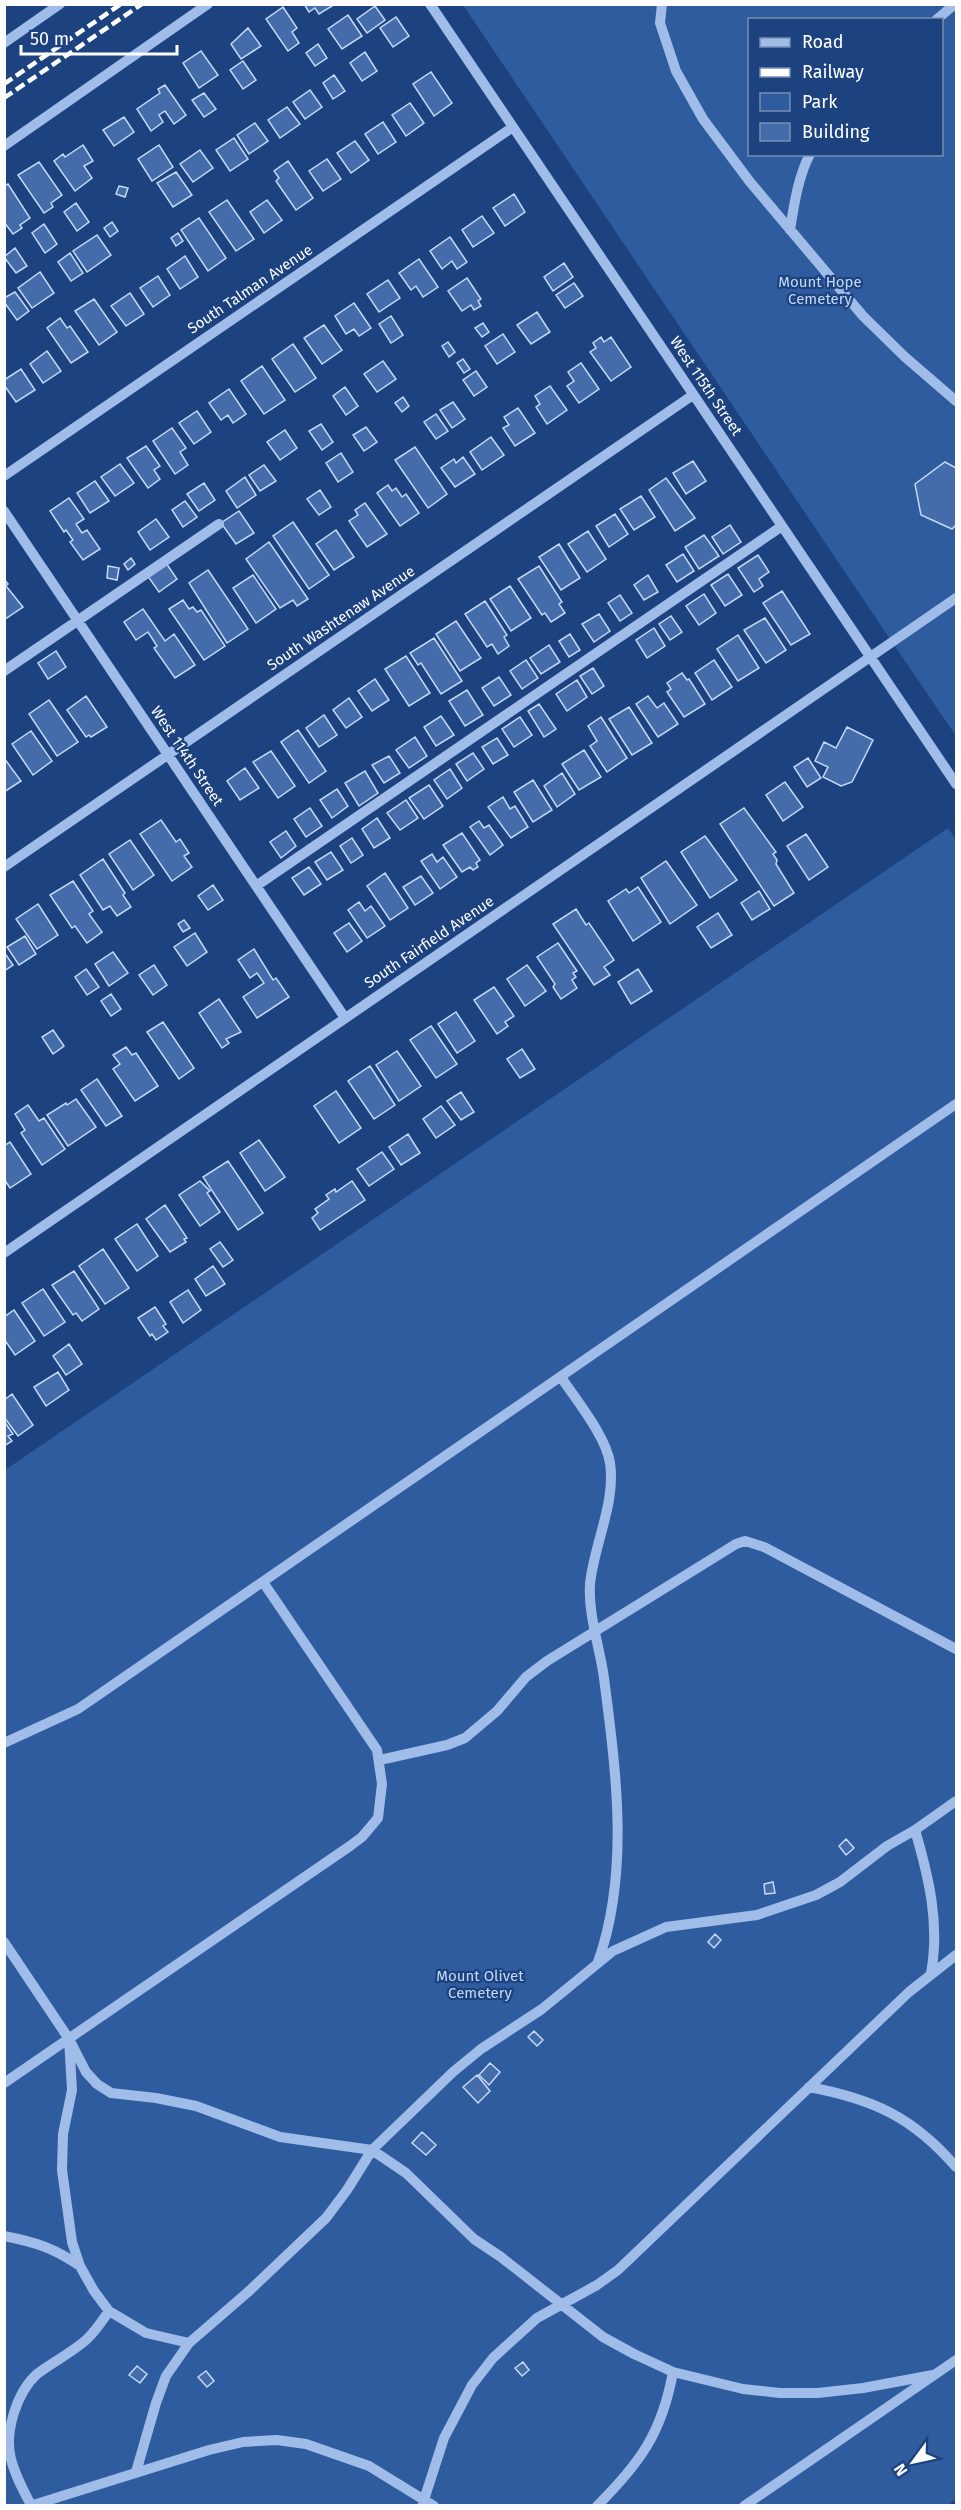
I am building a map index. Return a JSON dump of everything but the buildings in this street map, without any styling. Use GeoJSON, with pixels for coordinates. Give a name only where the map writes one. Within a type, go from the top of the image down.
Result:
{"type":"FeatureCollection","features":[{"type":"Feature","properties":{"kind":"street"},"geometry":{"type":"LineString","coordinates":[[4,43],[60,4]]}},
{"type":"Feature","properties":{"kind":"street"},"geometry":{"type":"LineString","coordinates":[[4,146],[208,4]]}},
{"type":"Feature","properties":{"kind":"street","name":"West 115th Street"},"geometry":{"type":"LineString","coordinates":[[430,4],[957,784]]}},
{"type":"Feature","properties":{"kind":"street"},"geometry":{"type":"LineString","coordinates":[[662,4],[660,23],[676,71],[703,120],[750,182],[863,315],[905,357],[957,401]]}},
{"type":"Feature","properties":{"kind":"street"},"geometry":{"type":"LineString","coordinates":[[938,18],[955,4]]}},
{"type":"Feature","properties":{"kind":"street","name":"South Talman Avenue"},"geometry":{"type":"LineString","coordinates":[[4,476],[513,127]]}},
{"type":"Feature","properties":{"kind":"street"},"geometry":{"type":"LineString","coordinates":[[790,230],[794,201],[809,156]]}},
{"type":"Feature","properties":{"kind":"street","name":"South Washtenaw Avenue"},"geometry":{"type":"LineString","coordinates":[[4,867],[693,394]]}},
{"type":"Feature","properties":{"kind":"street","name":"West 114th Street"},"geometry":{"type":"LineString","coordinates":[[4,510],[345,1018]]}},
{"type":"Feature","properties":{"kind":"street"},"geometry":{"type":"LineString","coordinates":[[4,671],[219,524]]}},
{"type":"Feature","properties":{"kind":"street"},"geometry":{"type":"LineString","coordinates":[[256,886],[782,526]]}},
{"type":"Feature","properties":{"kind":"street","name":"South Fairfield Avenue"},"geometry":{"type":"LineString","coordinates":[[4,1253],[957,598]]}},
{"type":"Feature","properties":{"kind":"street"},"geometry":{"type":"LineString","coordinates":[[4,1743],[78,1710],[957,1104]]}},
{"type":"Feature","properties":{"kind":"street"},"geometry":{"type":"LineString","coordinates":[[561,1377],[601,1440],[610,1461],[611,1484],[590,1584],[604,1677],[617,1831],[616,1879],[612,1910],[607,1936],[598,1962]]}},
{"type":"Feature","properties":{"kind":"street"},"geometry":{"type":"LineString","coordinates":[[380,1760],[447,1745],[465,1738],[497,1712],[525,1677],[547,1661],[736,1544],[745,1541],[764,1547],[957,1649]]}},
{"type":"Feature","properties":{"kind":"street"},"geometry":{"type":"LineString","coordinates":[[4,2083],[362,1837],[378,1818],[382,1784],[380,1760],[370,1738],[263,1582]]}},
{"type":"Feature","properties":{"kind":"street"},"geometry":{"type":"LineString","coordinates":[[136,2472],[166,2376],[189,2343],[248,2292],[326,2218],[372,2150],[453,2072],[482,2049],[542,2009],[613,1951],[666,1927],[757,1915],[816,1895],[840,1882],[887,1846],[957,1802]]}},
{"type":"Feature","properties":{"kind":"street"},"geometry":{"type":"LineString","coordinates":[[915,1830],[926,1867],[934,1915],[936,1949],[931,1973]]}},
{"type":"Feature","properties":{"kind":"street"},"geometry":{"type":"LineString","coordinates":[[4,1942],[69,2039],[86,2072],[97,2084],[111,2092],[196,2106],[280,2137],[372,2150],[406,2173],[474,2239],[501,2257],[603,2337],[634,2354],[673,2372],[743,2389],[789,2393],[818,2393],[863,2388],[933,2375]]}},
{"type":"Feature","properties":{"kind":"street"},"geometry":{"type":"LineString","coordinates":[[110,2312],[87,2339],[36,2375],[25,2389],[16,2408],[11,2432],[10,2456],[30,2505],[209,2450],[243,2442],[277,2439],[306,2444],[360,2463],[427,2504],[444,2438],[472,2385],[493,2358],[520,2331],[537,2318],[618,2270],[931,1973],[957,1955]]}},
{"type":"Feature","properties":{"kind":"street"},"geometry":{"type":"LineString","coordinates":[[69,2039],[72,2090],[63,2134],[62,2170],[72,2242],[80,2266],[110,2312],[146,2333],[189,2343]]}},
{"type":"Feature","properties":{"kind":"street"},"geometry":{"type":"LineString","coordinates":[[809,2087],[849,2094],[881,2106],[939,2147],[957,2167]]}},
{"type":"Feature","properties":{"kind":"street"},"geometry":{"type":"LineString","coordinates":[[4,2236],[36,2242],[58,2250],[80,2266]]}},
{"type":"Feature","properties":{"kind":"street"},"geometry":{"type":"LineString","coordinates":[[744,2505],[957,2360]]}},
{"type":"Feature","properties":{"kind":"street"},"geometry":{"type":"LineString","coordinates":[[597,2505],[623,2479],[645,2452],[660,2422],[673,2372]]}},
{"type":"Feature","properties":{"kind":"green space","name":"Mount Hope Cemetery"},"geometry":{"type":"Polygon","coordinates":[[[463,5],[956,5],[956,736],[892,642],[463,5]]]}},
{"type":"Feature","properties":{"kind":"green space","name":"Mount Olivet Cemetery"},"geometry":{"type":"Polygon","coordinates":[[[948,828],[956,840],[956,2499],[947,2506],[5,2506],[5,1470],[948,828]]]}},
{"type":"Feature","properties":{"kind":"railway"},"geometry":{"type":"LineString","coordinates":[[4,84],[121,4]]}},
{"type":"Feature","properties":{"kind":"railway"},"geometry":{"type":"LineString","coordinates":[[4,98],[142,4]]}}]}
